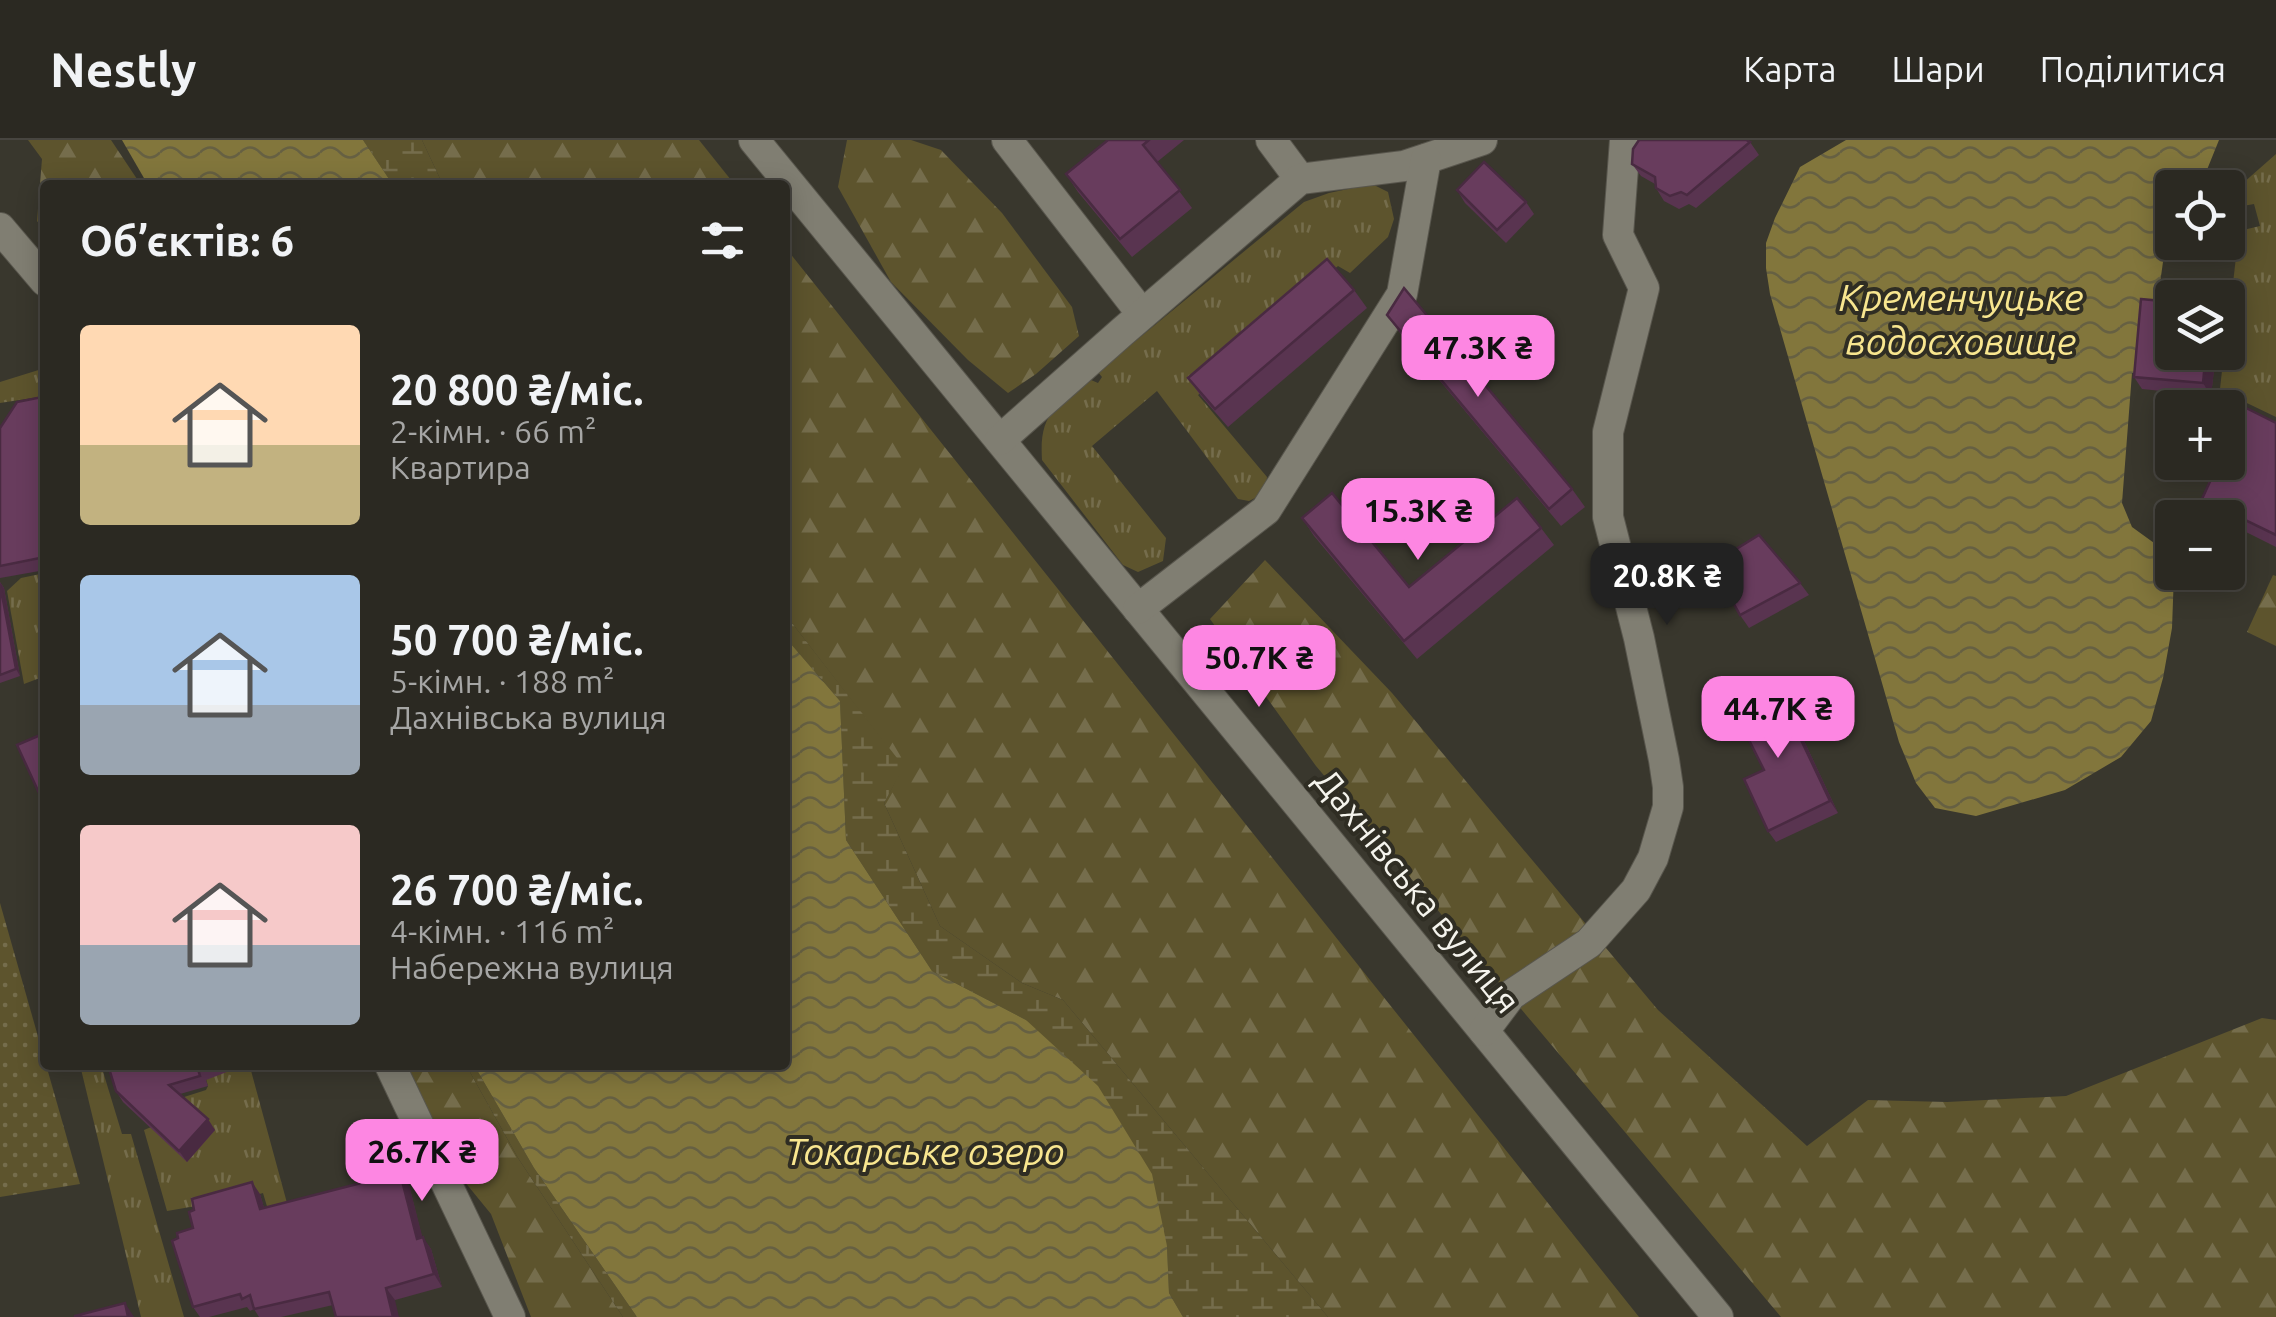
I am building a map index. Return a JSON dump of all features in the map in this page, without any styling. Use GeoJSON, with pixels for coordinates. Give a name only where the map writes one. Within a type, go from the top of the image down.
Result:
{"type":"FeatureCollection","features":[{"type":"Feature","properties":{"kind":"street","name":"Дахнівська вулиця"},"geometry":{"type":"LineString","coordinates":[[754,140],[787,180]]}},
{"type":"Feature","properties":{"kind":"street"},"geometry":{"type":"LineString","coordinates":[[1007,140],[1142,314]]}},
{"type":"Feature","properties":{"kind":"street"},"geometry":{"type":"LineString","coordinates":[[1271,140],[1300,179]]}},
{"type":"Feature","properties":{"kind":"street"},"geometry":{"type":"LineString","coordinates":[[1000,440],[1300,179],[1404,166],[1482,140]]}},
{"type":"Feature","properties":{"kind":"street"},"geometry":{"type":"LineString","coordinates":[[1484,1031],[1511,995],[1590,944],[1636,890],[1652,858],[1668,808],[1664,760],[1608,516],[1608,432],[1644,288],[1618,236],[1625,140]]}},
{"type":"Feature","properties":{"kind":"street"},"geometry":{"type":"LineString","coordinates":[[1138,609],[1266,510],[1402,294],[1426,159]]}},
{"type":"Feature","properties":{"kind":"street","name":"Дахнівська вулиця"},"geometry":{"type":"LineString","coordinates":[[790,184],[1718,1317]]}},
{"type":"Feature","properties":{"kind":"street"},"geometry":{"type":"LineString","coordinates":[[5,243],[40,277]]}},
{"type":"Feature","properties":{"kind":"street"},"geometry":{"type":"LineString","coordinates":[[392,1070],[510,1317]]}},
{"type":"Feature","properties":{"kind":"green space"},"geometry":{"type":"Polygon","coordinates":[[[28,140],[111,140],[138,180],[40,180],[42,159],[28,140]]]}},
{"type":"Feature","properties":{"kind":"green space"},"geometry":{"type":"Polygon","coordinates":[[[363,140],[422,140],[441,180],[390,180],[363,140]]]}},
{"type":"Feature","properties":{"kind":"green space"},"geometry":{"type":"Polygon","coordinates":[[[422,140],[699,140],[731,180],[441,180],[422,140]]]}},
{"type":"Feature","properties":{"kind":"green space"},"geometry":{"type":"Polygon","coordinates":[[[847,140],[911,140],[941,150],[1002,213],[1072,307],[1079,336],[1008,393],[968,360],[891,282],[838,187],[847,140]]]}},
{"type":"Feature","properties":{"kind":"green space"},"geometry":{"type":"Polygon","coordinates":[[[2276,154],[2276,417],[2245,402],[2245,390],[2220,390],[2222,370],[2245,370],[2245,280],[2233,280],[2236,260],[2245,260],[2245,230],[2260,226],[2254,204],[2245,206],[2245,181],[2276,154]]]}},
{"type":"Feature","properties":{"kind":"green space"},"geometry":{"type":"Polygon","coordinates":[[[1372,184],[1388,192],[1394,219],[1388,237],[1350,273],[1338,266],[1310,290],[1314,295],[1198,395],[1267,477],[1265,493],[1249,501],[1238,499],[1157,391],[1092,446],[1166,538],[1163,561],[1138,572],[1123,565],[1042,460],[1043,431],[1052,412],[1091,380],[1098,383],[1102,377],[1098,372],[1304,202],[1372,184]]]}},
{"type":"Feature","properties":{"kind":"green space"},"geometry":{"type":"Polygon","coordinates":[[[790,253],[1639,1317],[1328,1317],[1063,1000],[1022,983],[940,926],[884,803],[903,767],[790,620],[790,253]]]}},
{"type":"Feature","properties":{"kind":"green space"},"geometry":{"type":"Polygon","coordinates":[[[40,370],[40,397],[0,403],[0,382],[40,370]]]}},
{"type":"Feature","properties":{"kind":"green space"},"geometry":{"type":"Polygon","coordinates":[[[2245,409],[2273,423],[2245,468],[2245,409]]]}},
{"type":"Feature","properties":{"kind":"green space"},"geometry":{"type":"Polygon","coordinates":[[[2209,480],[2238,480],[2225,500],[2206,500],[2209,480]]]}},
{"type":"Feature","properties":{"kind":"green space"},"geometry":{"type":"Polygon","coordinates":[[[1265,560],[1392,693],[1658,1010],[1807,1146],[1868,1100],[1947,1102],[2066,1096],[2262,1018],[2276,1020],[2276,1317],[1781,1317],[1316,766],[1210,619],[1265,560]]]}},
{"type":"Feature","properties":{"kind":"green space"},"geometry":{"type":"Polygon","coordinates":[[[40,574],[40,678],[24,684],[7,591],[21,578],[40,574]]]}},
{"type":"Feature","properties":{"kind":"green space"},"geometry":{"type":"Polygon","coordinates":[[[2273,575],[2276,576],[2276,646],[2247,632],[2273,575]]]}},
{"type":"Feature","properties":{"kind":"green space"},"geometry":{"type":"Polygon","coordinates":[[[790,620],[904,767],[884,803],[940,926],[1022,983],[1063,1000],[1328,1317],[1183,1317],[1169,1293],[1167,1246],[1026,1020],[932,971],[846,840],[840,701],[790,643],[790,620]]]}},
{"type":"Feature","properties":{"kind":"green space"},"geometry":{"type":"Polygon","coordinates":[[[0,903],[40,1044],[40,1070],[48,1070],[80,1184],[0,1197],[0,903]]]}},
{"type":"Feature","properties":{"kind":"green space"},"geometry":{"type":"Polygon","coordinates":[[[81,1070],[103,1070],[122,1134],[131,1134],[184,1317],[141,1317],[81,1070]]]}},
{"type":"Feature","properties":{"kind":"green space"},"geometry":{"type":"Polygon","coordinates":[[[203,1070],[251,1070],[315,1306],[298,1310],[263,1193],[211,1208],[202,1205],[167,1211],[144,1130],[156,1125],[156,1106],[206,1090],[203,1070]]]}},
{"type":"Feature","properties":{"kind":"green space"},"geometry":{"type":"Polygon","coordinates":[[[408,1070],[469,1070],[518,1158],[623,1317],[531,1317],[491,1214],[442,1154],[408,1070]]]}},
{"type":"Feature","properties":{"kind":"green space"},"geometry":{"type":"Polygon","coordinates":[[[469,1070],[477,1070],[534,1168],[637,1317],[623,1317],[518,1158],[469,1070]]]}},
{"type":"Feature","properties":{"kind":"water"},"geometry":{"type":"Polygon","coordinates":[[[122,140],[363,140],[390,180],[145,180],[122,140]]]}},
{"type":"Feature","properties":{"kind":"water","name":"Кременчуцьке водосховище"},"geometry":{"type":"Polygon","coordinates":[[[1846,140],[2219,140],[2207,170],[2155,170],[2155,260],[2163,260],[2160,280],[2155,280],[2155,312],[2140,311],[2138,333],[2147,334],[2144,374],[2132,373],[2122,503],[2132,527],[2155,544],[2155,590],[2173,590],[2172,628],[2163,678],[2151,721],[2121,757],[2065,790],[1976,816],[1935,808],[1916,783],[1899,742],[1770,294],[1766,243],[1800,167],[1846,140]]]}},
{"type":"Feature","properties":{"kind":"water","name":"Токарське озеро"},"geometry":{"type":"Polygon","coordinates":[[[790,643],[840,701],[846,840],[932,971],[1026,1020],[1098,1086],[1152,1174],[1167,1246],[1169,1293],[1183,1317],[637,1317],[534,1168],[477,1070],[790,1070],[790,643]]]}},
{"type":"Feature","properties":{"kind":"building"},"geometry":{"type":"Polygon","coordinates":[[[1108,140],[1149,140],[1143,145],[1180,190],[1120,239],[1066,174],[1108,140]]]}},
{"type":"Feature","properties":{"kind":"building"},"geometry":{"type":"Polygon","coordinates":[[[1639,140],[1750,142],[1687,195],[1681,192],[1670,196],[1656,188],[1655,177],[1632,164],[1633,149],[1639,140]]]}},
{"type":"Feature","properties":{"kind":"building"},"geometry":{"type":"Polygon","coordinates":[[[1484,162],[1526,202],[1497,230],[1457,190],[1484,162]]]}},
{"type":"Feature","properties":{"kind":"building"},"geometry":{"type":"Polygon","coordinates":[[[1327,259],[1354,290],[1215,409],[1188,378],[1327,259]]]}},
{"type":"Feature","properties":{"kind":"building"},"geometry":{"type":"Polygon","coordinates":[[[1404,288],[1572,489],[1549,509],[1387,315],[1404,288]]]}},
{"type":"Feature","properties":{"kind":"building"},"geometry":{"type":"Polygon","coordinates":[[[2141,299],[2155,300],[2155,370],[2204,370],[2203,383],[2134,377],[2141,299]]]}},
{"type":"Feature","properties":{"kind":"building"},"geometry":{"type":"Polygon","coordinates":[[[40,397],[40,558],[0,566],[0,428],[17,402],[40,397]]]}},
{"type":"Feature","properties":{"kind":"building"},"geometry":{"type":"Polygon","coordinates":[[[2245,410],[2276,423],[2276,535],[2245,520],[2245,500],[2202,499],[2211,480],[2245,480],[2245,410]]]}},
{"type":"Feature","properties":{"kind":"building"},"geometry":{"type":"Polygon","coordinates":[[[1332,493],[1409,587],[1517,498],[1541,528],[1404,641],[1302,518],[1332,493]]]}},
{"type":"Feature","properties":{"kind":"building"},"geometry":{"type":"Polygon","coordinates":[[[1759,535],[1800,583],[1740,615],[1712,564],[1759,535]]]}},
{"type":"Feature","properties":{"kind":"building"},"geometry":{"type":"Polygon","coordinates":[[[0,584],[16,669],[0,675],[0,584]]]}},
{"type":"Feature","properties":{"kind":"building"},"geometry":{"type":"Polygon","coordinates":[[[1775,685],[1830,801],[1768,831],[1744,779],[1764,770],[1731,704],[1775,685]]]}},
{"type":"Feature","properties":{"kind":"building"},"geometry":{"type":"Polygon","coordinates":[[[40,735],[40,795],[17,745],[40,735]]]}},
{"type":"Feature","properties":{"kind":"building"},"geometry":{"type":"Polygon","coordinates":[[[110,1070],[198,1070],[200,1076],[169,1085],[208,1119],[179,1151],[116,1091],[110,1070]]]}},
{"type":"Feature","properties":{"kind":"building"},"geometry":{"type":"Polygon","coordinates":[[[400,1173],[417,1239],[423,1237],[434,1274],[386,1288],[393,1317],[336,1317],[329,1292],[254,1309],[250,1295],[242,1299],[240,1294],[193,1307],[172,1241],[178,1238],[177,1233],[193,1228],[189,1212],[194,1210],[192,1199],[252,1182],[260,1209],[400,1173]]]}},
{"type":"Feature","properties":{"kind":"building"},"geometry":{"type":"Polygon","coordinates":[[[125,1303],[128,1317],[75,1317],[75,1316],[125,1303]]]}}]}
